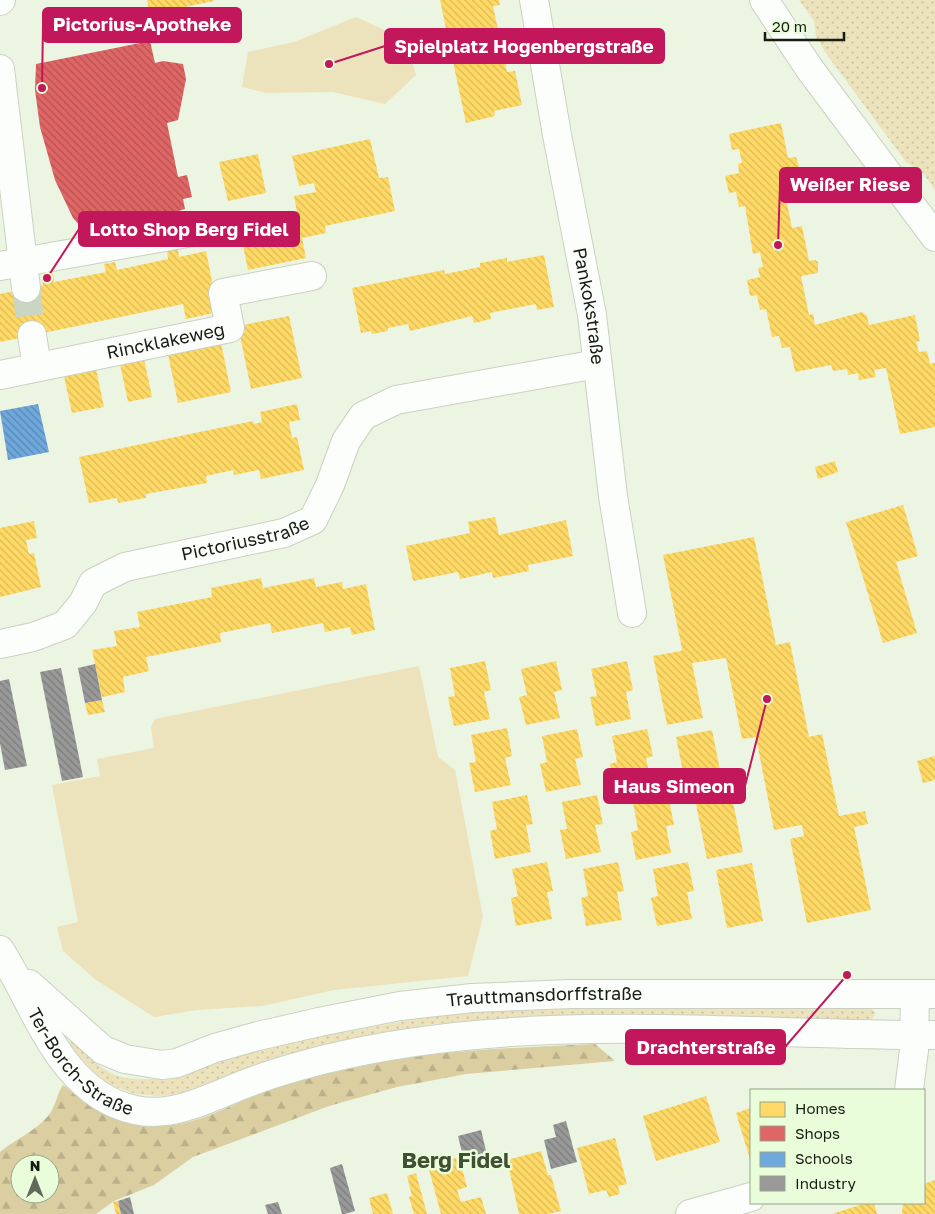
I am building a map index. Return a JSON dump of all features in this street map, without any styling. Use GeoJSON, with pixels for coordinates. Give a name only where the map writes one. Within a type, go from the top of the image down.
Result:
{"type":"FeatureCollection","features":[{"type":"Feature","properties":{"kind":"street","name":"Pankokstraße"},"geometry":{"type":"LineString","coordinates":[[534,0],[557,135],[592,315],[614,496],[632,613]]}},
{"type":"Feature","properties":{"kind":"street"},"geometry":{"type":"LineString","coordinates":[[764,0],[809,68],[935,237]]}},
{"type":"Feature","properties":{"kind":"street"},"geometry":{"type":"LineString","coordinates":[[0,70],[16,272],[210,229]]}},
{"type":"Feature","properties":{"kind":"street","name":"Rincklakeweg"},"geometry":{"type":"LineString","coordinates":[[0,375],[230,328],[223,293],[312,276]]}},
{"type":"Feature","properties":{"kind":"street"},"geometry":{"type":"LineString","coordinates":[[32,335],[37,367]]}},
{"type":"Feature","properties":{"kind":"street","name":"Pictoriusstraße"},"geometry":{"type":"LineString","coordinates":[[0,644],[33,637],[65,625],[83,603],[93,583],[125,567],[284,533],[313,520],[330,485],[346,441],[363,416],[396,400],[597,364]]}},
{"type":"Feature","properties":{"kind":"street","name":"Ter-Borch-Straße"},"geometry":{"type":"LineString","coordinates":[[7,960],[103,1050],[125,1059],[162,1064]]}},
{"type":"Feature","properties":{"kind":"street","name":"Ter-Borch-Straße"},"geometry":{"type":"LineString","coordinates":[[7,960],[61,1058],[82,1082],[98,1095],[136,1111],[178,1110]]}},
{"type":"Feature","properties":{"kind":"street","name":"Trauttmansdorffstraße"},"geometry":{"type":"LineString","coordinates":[[162,1064],[177,1063],[215,1048],[319,1022],[400,1006],[472,998],[581,994],[925,994]]}},
{"type":"Feature","properties":{"kind":"street"},"geometry":{"type":"LineString","coordinates":[[910,1089],[925,1035],[925,994]]}},
{"type":"Feature","properties":{"kind":"street","name":"Trauttmansdorffstraße"},"geometry":{"type":"LineString","coordinates":[[178,1110],[268,1075],[305,1064],[363,1050],[434,1038],[506,1032],[592,1029],[925,1035]]}},
{"type":"Feature","properties":{"kind":"street"},"geometry":{"type":"LineString","coordinates":[[700,1213],[750,1197]]}},
{"type":"Feature","properties":{"kind":"shaded area"},"geometry":{"type":"Polygon","coordinates":[[[799,0],[935,0],[935,190],[923,173],[906,162],[825,52],[816,36],[814,21],[799,0]]]}},
{"type":"Feature","properties":{"kind":"shaded area"},"geometry":{"type":"Polygon","coordinates":[[[356,17],[406,40],[416,75],[385,104],[333,92],[266,93],[242,87],[248,52],[294,42],[356,17]]]}},
{"type":"Feature","properties":{"kind":"shaded area"},"geometry":{"type":"Polygon","coordinates":[[[419,666],[438,757],[455,770],[483,917],[468,976],[334,990],[262,1006],[197,1010],[154,1017],[96,980],[63,951],[57,927],[78,922],[52,785],[100,776],[97,759],[154,748],[151,727],[155,719],[419,666]]]}},
{"type":"Feature","properties":{"kind":"shaded area"},"geometry":{"type":"Polygon","coordinates":[[[869,1006],[876,1013],[871,1021],[623,1015],[526,1017],[433,1024],[321,1045],[278,1057],[178,1094],[159,1096],[135,1094],[105,1083],[90,1072],[68,1043],[71,1040],[95,1062],[112,1074],[132,1079],[145,1079],[160,1078],[287,1043],[432,1016],[525,1009],[869,1006]]]}},
{"type":"Feature","properties":{"kind":"green space"},"geometry":{"type":"Polygon","coordinates":[[[595,1044],[615,1061],[466,1074],[397,1087],[329,1106],[193,1157],[154,1185],[114,1201],[96,1214],[0,1214],[0,1152],[31,1131],[48,1116],[63,1085],[115,1113],[144,1123],[172,1125],[196,1120],[264,1091],[303,1079],[406,1058],[500,1049],[595,1044]]]}},
{"type":"Feature","properties":{"kind":"building: Homes"},"geometry":{"type":"Polygon","coordinates":[[[147,0],[214,0],[214,1],[150,14],[147,0]]]}},
{"type":"Feature","properties":{"kind":"building: Homes"},"geometry":{"type":"Polygon","coordinates":[[[440,0],[499,0],[500,5],[493,6],[507,72],[515,71],[522,105],[494,111],[495,116],[466,123],[440,0]]]}},
{"type":"Feature","properties":{"kind":"building: Homes"},"geometry":{"type":"Polygon","coordinates":[[[781,123],[788,158],[796,157],[799,166],[796,170],[781,173],[792,228],[802,226],[809,261],[815,260],[818,262],[818,273],[801,276],[809,315],[813,314],[815,325],[862,312],[867,316],[869,325],[915,315],[920,341],[916,342],[919,352],[927,351],[930,364],[935,363],[935,427],[900,434],[886,368],[874,370],[876,377],[859,380],[858,373],[848,375],[847,369],[833,371],[831,365],[795,372],[790,347],[782,348],[779,336],[772,337],[766,309],[760,310],[757,295],[750,296],[747,280],[760,277],[758,268],[763,267],[760,252],[753,254],[745,206],[739,207],[736,192],[729,193],[725,176],[739,173],[738,164],[742,163],[739,149],[732,150],[729,134],[781,123]]]}},
{"type":"Feature","properties":{"kind":"building: Homes"},"geometry":{"type":"Polygon","coordinates":[[[370,139],[379,178],[388,177],[395,211],[325,226],[326,233],[302,238],[306,258],[248,270],[240,231],[298,218],[294,196],[316,192],[314,183],[299,186],[292,156],[370,139]]]}},
{"type":"Feature","properties":{"kind":"building: Homes"},"geometry":{"type":"Polygon","coordinates":[[[258,154],[266,193],[228,201],[219,162],[258,154]]]}},
{"type":"Feature","properties":{"kind":"building: Homes"},"geometry":{"type":"Polygon","coordinates":[[[178,249],[179,257],[206,251],[218,312],[186,319],[183,304],[0,342],[0,294],[43,285],[41,277],[53,274],[54,282],[106,272],[104,264],[115,262],[117,270],[168,259],[167,251],[178,249]]]}},
{"type":"Feature","properties":{"kind":"building: Homes"},"geometry":{"type":"Polygon","coordinates":[[[544,255],[554,307],[537,310],[536,304],[490,313],[491,319],[474,323],[472,316],[410,331],[408,324],[388,328],[388,331],[372,334],[371,331],[361,333],[352,288],[444,270],[445,274],[480,267],[480,263],[507,258],[507,262],[544,255]]]}},
{"type":"Feature","properties":{"kind":"building: Homes"},"geometry":{"type":"Polygon","coordinates":[[[289,316],[302,378],[251,389],[238,326],[289,316]]]}},
{"type":"Feature","properties":{"kind":"building: Homes"},"geometry":{"type":"Polygon","coordinates":[[[221,343],[231,392],[178,403],[168,354],[221,343]]]}},
{"type":"Feature","properties":{"kind":"building: Homes"},"geometry":{"type":"Polygon","coordinates":[[[144,359],[152,397],[128,402],[120,364],[144,359]]]}},
{"type":"Feature","properties":{"kind":"building: Homes"},"geometry":{"type":"Polygon","coordinates":[[[96,369],[104,407],[72,413],[64,376],[96,369]]]}},
{"type":"Feature","properties":{"kind":"building: Homes"},"geometry":{"type":"Polygon","coordinates":[[[297,404],[300,420],[289,422],[292,438],[297,437],[304,470],[261,479],[259,470],[234,475],[233,470],[206,476],[207,483],[146,494],[146,498],[118,503],[117,498],[89,503],[79,457],[253,421],[254,424],[262,422],[260,412],[297,404]]]}},
{"type":"Feature","properties":{"kind":"building: Homes"},"geometry":{"type":"Polygon","coordinates":[[[835,461],[838,472],[818,479],[815,467],[835,461]]]}},
{"type":"Feature","properties":{"kind":"building: Homes"},"geometry":{"type":"Polygon","coordinates":[[[903,505],[918,556],[896,562],[917,633],[883,643],[846,522],[903,505]]]}},
{"type":"Feature","properties":{"kind":"building: Homes"},"geometry":{"type":"Polygon","coordinates":[[[495,517],[499,535],[566,520],[573,556],[528,565],[529,571],[493,578],[492,572],[460,579],[458,572],[413,581],[406,546],[470,533],[468,522],[495,517]]]}},
{"type":"Feature","properties":{"kind":"building: Homes"},"geometry":{"type":"Polygon","coordinates":[[[34,521],[37,538],[26,540],[29,554],[34,553],[41,587],[0,597],[0,528],[34,521]]]}},
{"type":"Feature","properties":{"kind":"building: Homes"},"geometry":{"type":"Polygon","coordinates":[[[754,537],[776,645],[790,642],[809,737],[822,734],[839,816],[865,811],[868,824],[854,827],[871,910],[807,923],[790,839],[804,836],[802,825],[774,830],[756,737],[742,739],[726,658],[692,663],[703,718],[667,725],[653,656],[681,651],[682,649],[663,555],[754,537]]]}},
{"type":"Feature","properties":{"kind":"building: Homes"},"geometry":{"type":"Polygon","coordinates":[[[261,578],[263,588],[314,578],[316,587],[342,582],[343,589],[366,584],[375,630],[352,635],[350,627],[325,632],[323,623],[272,633],[270,623],[220,633],[221,642],[146,657],[149,671],[123,677],[125,692],[102,697],[92,650],[117,646],[114,631],[140,627],[137,612],[212,597],[211,588],[261,578]]]}},
{"type":"Feature","properties":{"kind":"building: Homes"},"geometry":{"type":"Polygon","coordinates":[[[485,661],[491,690],[484,692],[490,719],[454,726],[448,697],[455,696],[450,668],[485,661]]]}},
{"type":"Feature","properties":{"kind":"building: Homes"},"geometry":{"type":"Polygon","coordinates":[[[556,661],[562,690],[554,692],[560,718],[526,725],[519,697],[527,695],[521,669],[556,661]]]}},
{"type":"Feature","properties":{"kind":"building: Homes"},"geometry":{"type":"Polygon","coordinates":[[[627,661],[633,690],[626,692],[631,719],[596,726],[590,697],[597,696],[591,669],[627,661]]]}},
{"type":"Feature","properties":{"kind":"building: Homes"},"geometry":{"type":"Polygon","coordinates":[[[102,700],[105,712],[88,715],[85,703],[102,700]]]}},
{"type":"Feature","properties":{"kind":"building: Homes"},"geometry":{"type":"Polygon","coordinates":[[[507,728],[512,756],[505,758],[511,785],[475,792],[469,763],[476,762],[471,735],[507,728]]]}},
{"type":"Feature","properties":{"kind":"building: Homes"},"geometry":{"type":"Polygon","coordinates":[[[577,729],[583,757],[575,759],[581,785],[546,792],[540,764],[547,762],[542,736],[577,729]]]}},
{"type":"Feature","properties":{"kind":"building: Homes"},"geometry":{"type":"Polygon","coordinates":[[[647,729],[653,756],[646,758],[652,785],[616,792],[610,764],[617,762],[612,736],[647,729]]]}},
{"type":"Feature","properties":{"kind":"building: Homes"},"geometry":{"type":"Polygon","coordinates":[[[712,730],[723,785],[687,792],[676,737],[712,730]]]}},
{"type":"Feature","properties":{"kind":"building: Homes"},"geometry":{"type":"Polygon","coordinates":[[[935,756],[935,780],[923,783],[917,761],[935,756]]]}},
{"type":"Feature","properties":{"kind":"building: Homes"},"geometry":{"type":"Polygon","coordinates":[[[527,795],[533,824],[526,825],[531,852],[495,859],[490,831],[497,829],[492,802],[527,795]]]}},
{"type":"Feature","properties":{"kind":"building: Homes"},"geometry":{"type":"Polygon","coordinates":[[[597,795],[603,824],[595,825],[601,852],[566,859],[560,830],[567,829],[562,802],[597,795]]]}},
{"type":"Feature","properties":{"kind":"building: Homes"},"geometry":{"type":"Polygon","coordinates":[[[668,795],[674,825],[666,826],[671,853],[636,860],[631,832],[638,830],[633,802],[668,795]]]}},
{"type":"Feature","properties":{"kind":"building: Homes"},"geometry":{"type":"Polygon","coordinates":[[[732,797],[743,852],[707,859],[696,804],[732,797]]]}},
{"type":"Feature","properties":{"kind":"building: Homes"},"geometry":{"type":"Polygon","coordinates":[[[547,862],[553,891],[547,892],[552,919],[516,926],[511,898],[518,896],[512,869],[547,862]]]}},
{"type":"Feature","properties":{"kind":"building: Homes"},"geometry":{"type":"Polygon","coordinates":[[[618,862],[624,891],[617,892],[622,920],[586,926],[581,898],[588,896],[583,869],[618,862]]]}},
{"type":"Feature","properties":{"kind":"building: Homes"},"geometry":{"type":"Polygon","coordinates":[[[688,862],[694,891],[687,892],[692,919],[657,926],[651,898],[658,896],[653,869],[688,862]]]}},
{"type":"Feature","properties":{"kind":"building: Homes"},"geometry":{"type":"Polygon","coordinates":[[[752,863],[763,921],[727,928],[716,870],[752,863]]]}},
{"type":"Feature","properties":{"kind":"building: Homes"},"geometry":{"type":"Polygon","coordinates":[[[706,1096],[720,1142],[656,1161],[643,1116],[706,1096]]]}},
{"type":"Feature","properties":{"kind":"building: Homes"},"geometry":{"type":"Polygon","coordinates":[[[750,1108],[750,1159],[736,1113],[750,1108]]]}},
{"type":"Feature","properties":{"kind":"building: Homes"},"geometry":{"type":"Polygon","coordinates":[[[615,1138],[627,1184],[618,1186],[620,1194],[609,1197],[606,1190],[589,1194],[577,1148],[615,1138]]]}},
{"type":"Feature","properties":{"kind":"building: Homes"},"geometry":{"type":"Polygon","coordinates":[[[541,1151],[548,1175],[551,1175],[561,1211],[548,1214],[519,1214],[507,1160],[541,1151]]]}},
{"type":"Feature","properties":{"kind":"building: Homes"},"geometry":{"type":"Polygon","coordinates":[[[459,1157],[467,1187],[457,1190],[461,1202],[481,1197],[486,1214],[441,1214],[428,1166],[459,1157]]]}},
{"type":"Feature","properties":{"kind":"building: Homes"},"geometry":{"type":"Polygon","coordinates":[[[416,1173],[427,1214],[414,1214],[409,1197],[412,1196],[407,1176],[416,1173]]]}},
{"type":"Feature","properties":{"kind":"building: Homes"},"geometry":{"type":"Polygon","coordinates":[[[935,1180],[935,1214],[902,1214],[903,1204],[925,1204],[925,1184],[935,1180]]]}},
{"type":"Feature","properties":{"kind":"building: Homes"},"geometry":{"type":"Polygon","coordinates":[[[387,1193],[393,1214],[373,1214],[369,1198],[387,1193]]]}},
{"type":"Feature","properties":{"kind":"building: Homes"},"geometry":{"type":"Polygon","coordinates":[[[118,1201],[121,1214],[116,1214],[113,1202],[118,1201]]]}},
{"type":"Feature","properties":{"kind":"building: Homes"},"geometry":{"type":"Polygon","coordinates":[[[863,1204],[874,1204],[877,1214],[832,1214],[863,1204]]]}},
{"type":"Feature","properties":{"kind":"building: Shops"},"geometry":{"type":"Polygon","coordinates":[[[150,41],[155,63],[163,61],[183,64],[186,79],[178,120],[167,123],[178,177],[187,175],[192,197],[183,199],[185,209],[99,235],[81,227],[73,218],[55,180],[40,127],[35,90],[36,64],[150,41]]]}},
{"type":"Feature","properties":{"kind":"building: Schools"},"geometry":{"type":"Polygon","coordinates":[[[38,404],[49,452],[8,460],[0,411],[38,404]]]}},
{"type":"Feature","properties":{"kind":"building: Industry"},"geometry":{"type":"Polygon","coordinates":[[[95,664],[102,700],[85,703],[78,668],[95,664]]]}},
{"type":"Feature","properties":{"kind":"building: Industry"},"geometry":{"type":"Polygon","coordinates":[[[61,668],[83,777],[62,781],[40,672],[61,668]]]}},
{"type":"Feature","properties":{"kind":"building: Industry"},"geometry":{"type":"Polygon","coordinates":[[[9,679],[27,766],[5,770],[0,743],[0,681],[9,679]]]}},
{"type":"Feature","properties":{"kind":"building: Industry"},"geometry":{"type":"Polygon","coordinates":[[[566,1121],[577,1162],[551,1169],[544,1140],[556,1137],[553,1125],[566,1121]]]}},
{"type":"Feature","properties":{"kind":"building: Industry"},"geometry":{"type":"Polygon","coordinates":[[[481,1130],[487,1155],[464,1161],[458,1136],[481,1130]]]}},
{"type":"Feature","properties":{"kind":"building: Industry"},"geometry":{"type":"Polygon","coordinates":[[[342,1164],[355,1211],[345,1214],[342,1214],[330,1168],[342,1164]]]}},
{"type":"Feature","properties":{"kind":"building: Industry"},"geometry":{"type":"Polygon","coordinates":[[[130,1197],[134,1214],[121,1214],[118,1201],[130,1197]]]}},
{"type":"Feature","properties":{"kind":"building: Industry"},"geometry":{"type":"Polygon","coordinates":[[[278,1202],[282,1214],[268,1214],[265,1205],[278,1202]]]}},
{"type":"Feature","properties":{"kind":"tunnel"},"geometry":{"type":"LineString","coordinates":[[26,288],[32,335]]}},
{"type":"Feature","properties":{"kind":"place","name":"Spielplatz Hogenbergstraße"},"geometry":{"type":"Point","coordinates":[329,64]}},
{"type":"Feature","properties":{"kind":"place","name":"Pictorius-Apotheke"},"geometry":{"type":"Point","coordinates":[42,88]}},
{"type":"Feature","properties":{"kind":"place","name":"Weißer Riese"},"geometry":{"type":"Point","coordinates":[778,245]}},
{"type":"Feature","properties":{"kind":"place","name":"Lotto Shop Berg Fidel"},"geometry":{"type":"Point","coordinates":[47,278]}},
{"type":"Feature","properties":{"kind":"place","name":"Haus Simeon"},"geometry":{"type":"Point","coordinates":[767,699]}},
{"type":"Feature","properties":{"kind":"place","name":"Drachterstraße"},"geometry":{"type":"Point","coordinates":[847,975]}},
{"type":"Feature","properties":{"kind":"district","name":"Berg Fidel"},"geometry":{"type":"Point","coordinates":[456,1160]}}]}
